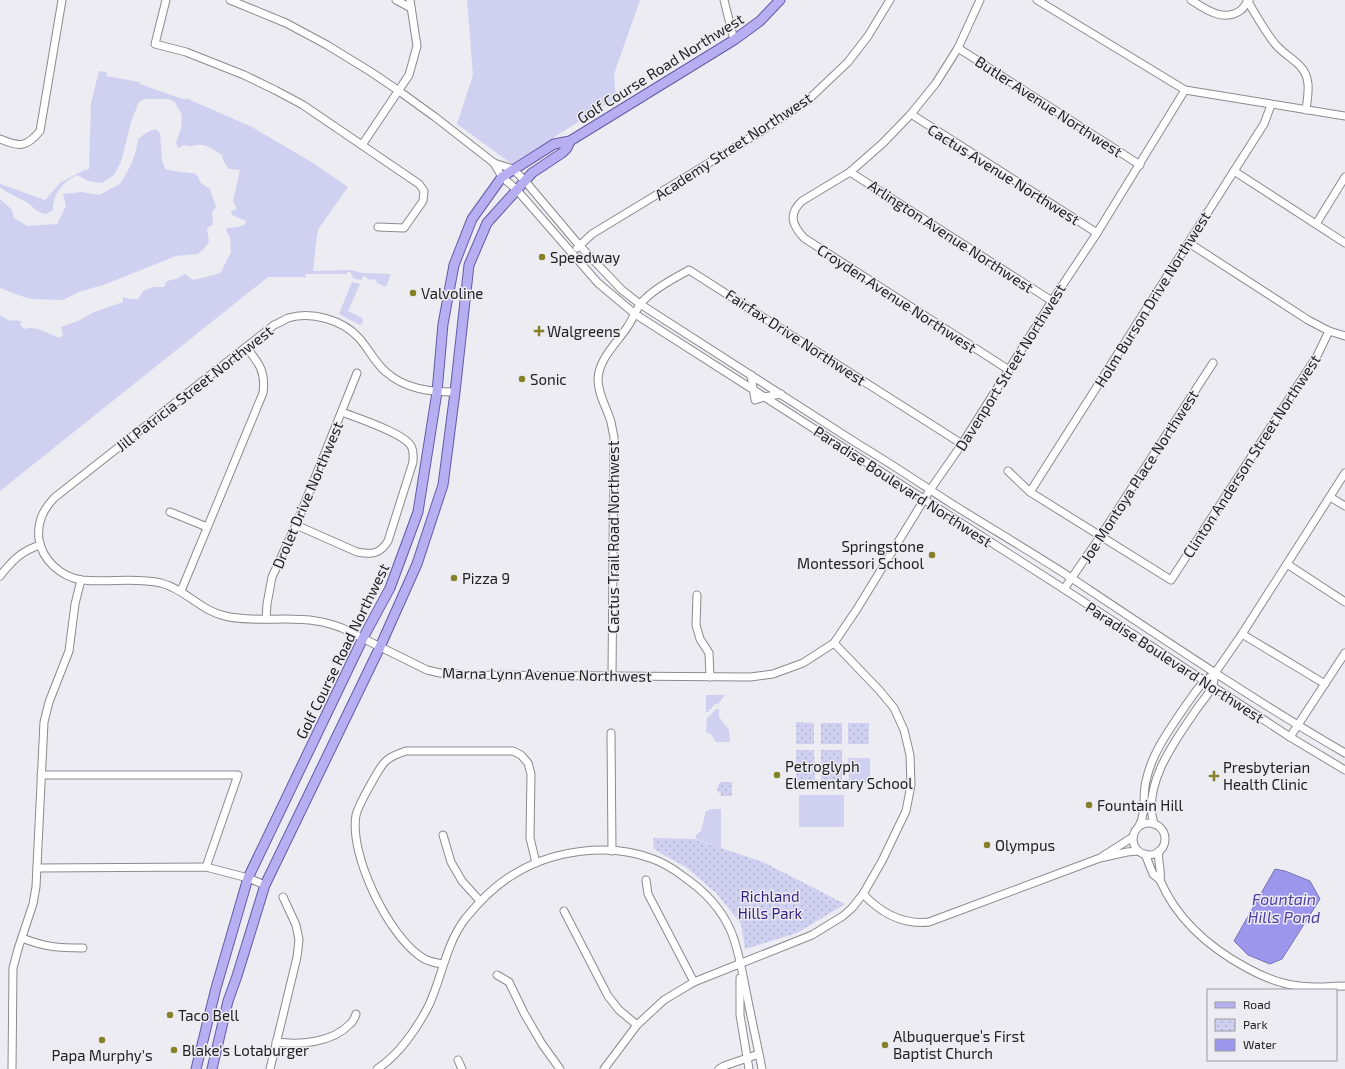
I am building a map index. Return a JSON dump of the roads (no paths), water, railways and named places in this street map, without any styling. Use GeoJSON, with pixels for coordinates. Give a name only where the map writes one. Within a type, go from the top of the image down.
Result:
{"type":"FeatureCollection","features":[{"type":"Feature","properties":{"kind":"main road","name":"Golf Course Road Northwest"},"geometry":{"type":"LineString","coordinates":[[196,1069],[216,988],[248,878],[363,638],[390,588],[418,512],[437,392],[443,324],[454,264],[472,219],[502,177],[554,144],[570,141],[734,40],[760,21],[780,0]]}},
{"type":"Feature","properties":{"kind":"main road","name":"Golf Course Road Northwest"},"geometry":{"type":"LineString","coordinates":[[212,1069],[228,1001],[265,885],[380,647],[417,564],[443,485],[469,264],[487,223],[532,173],[562,154],[568,148],[570,141]]}},
{"type":"Feature","properties":{"kind":"street"},"geometry":{"type":"LineString","coordinates":[[0,139],[14,145],[23,145],[32,141],[40,131],[62,0]]}},
{"type":"Feature","properties":{"kind":"street"},"geometry":{"type":"LineString","coordinates":[[166,0],[155,44],[186,52],[244,75],[275,90],[303,105],[419,184],[424,191],[423,200],[404,228],[378,227]]}},
{"type":"Feature","properties":{"kind":"street","name":"Paradise Boulevard Northwest"},"geometry":{"type":"LineString","coordinates":[[230,0],[286,23],[314,37],[399,91],[494,163],[513,170],[525,181],[579,245],[622,290],[640,304],[930,490],[1072,578],[1215,673],[1297,725],[1345,753]]}},
{"type":"Feature","properties":{"kind":"street"},"geometry":{"type":"LineString","coordinates":[[396,0],[411,8]]}},
{"type":"Feature","properties":{"kind":"street"},"geometry":{"type":"LineString","coordinates":[[362,145],[409,75],[417,46],[410,0]]}},
{"type":"Feature","properties":{"kind":"street"},"geometry":{"type":"LineString","coordinates":[[724,0],[734,40]]}},
{"type":"Feature","properties":{"kind":"street","name":"Academy Street Northwest"},"geometry":{"type":"LineString","coordinates":[[572,252],[592,234],[763,130],[808,100],[848,62],[868,36],[890,0]]}},
{"type":"Feature","properties":{"kind":"street"},"geometry":{"type":"LineString","coordinates":[[850,172],[911,114],[936,82],[958,48],[980,0]]}},
{"type":"Feature","properties":{"kind":"street"},"geometry":{"type":"LineString","coordinates":[[1037,0],[1185,90],[1345,116]]}},
{"type":"Feature","properties":{"kind":"street"},"geometry":{"type":"LineString","coordinates":[[1191,0],[1209,12],[1220,16],[1231,15],[1241,10],[1248,0],[1281,52],[1300,65],[1306,73],[1308,82],[1306,110]]}},
{"type":"Feature","properties":{"kind":"street","name":"Butler Avenue Northwest"},"geometry":{"type":"LineString","coordinates":[[958,48],[1140,165]]}},
{"type":"Feature","properties":{"kind":"street","name":"Davenport Street Northwest"},"geometry":{"type":"LineString","coordinates":[[834,643],[857,609],[930,490],[962,444],[1052,301],[1097,233],[1185,90]]}},
{"type":"Feature","properties":{"kind":"street","name":"Holm Burson Drive Northwest"},"geometry":{"type":"LineString","coordinates":[[1030,492],[1264,124],[1271,105]]}},
{"type":"Feature","properties":{"kind":"street","name":"Cactus Avenue Northwest"},"geometry":{"type":"LineString","coordinates":[[911,114],[1097,233]]}},
{"type":"Feature","properties":{"kind":"street","name":"Paradise Boulevard Northwest"},"geometry":{"type":"LineString","coordinates":[[494,163],[502,177],[516,190],[598,283],[634,314],[754,390],[756,400],[764,397],[925,499],[1290,737],[1345,770]]}},
{"type":"Feature","properties":{"kind":"street"},"geometry":{"type":"LineString","coordinates":[[1234,171],[1345,243]]}},
{"type":"Feature","properties":{"kind":"street","name":"Croyden Avenue Northwest"},"geometry":{"type":"LineString","coordinates":[[850,172],[802,201],[797,206],[794,212],[793,220],[796,229],[804,238],[1009,370]]}},
{"type":"Feature","properties":{"kind":"street","name":"Arlington Avenue Northwest"},"geometry":{"type":"LineString","coordinates":[[850,172],[1052,301]]}},
{"type":"Feature","properties":{"kind":"street"},"geometry":{"type":"LineString","coordinates":[[1316,224],[1345,178]]}},
{"type":"Feature","properties":{"kind":"street"},"geometry":{"type":"LineString","coordinates":[[1189,243],[1308,320],[1329,331],[1345,336]]}},
{"type":"Feature","properties":{"kind":"street","name":"Fairfax Drive Northwest"},"geometry":{"type":"LineString","coordinates":[[634,314],[645,298],[660,287],[689,270],[962,444]]}},
{"type":"Feature","properties":{"kind":"street","name":"Cactus Trail Road Northwest"},"geometry":{"type":"LineString","coordinates":[[612,676],[614,437],[611,423],[600,394],[598,378],[602,366],[611,349],[628,326],[634,314]]}},
{"type":"Feature","properties":{"kind":"street","name":"Jill Patricia Street Northwest"},"geometry":{"type":"LineString","coordinates":[[40,545],[39,536],[42,515],[46,506],[54,498],[274,325],[289,318],[306,316],[325,318],[349,329],[358,336],[375,361],[398,381],[411,386],[437,392],[455,392]]}},
{"type":"Feature","properties":{"kind":"street","name":"Clinton Anderson Street Northwest"},"geometry":{"type":"LineString","coordinates":[[1100,537],[1171,580],[1317,356],[1329,331]]}},
{"type":"Feature","properties":{"kind":"street"},"geometry":{"type":"LineString","coordinates":[[181,592],[263,393],[264,384],[261,367],[246,347]]}},
{"type":"Feature","properties":{"kind":"street"},"geometry":{"type":"LineString","coordinates":[[711,349],[717,367]]}},
{"type":"Feature","properties":{"kind":"street","name":"Joe Montoya Place Northwest"},"geometry":{"type":"LineString","coordinates":[[1064,589],[1100,537],[1213,363]]}},
{"type":"Feature","properties":{"kind":"street","name":"Drolet Drive Northwest"},"geometry":{"type":"LineString","coordinates":[[266,620],[267,604],[272,577],[296,525],[357,373]]}},
{"type":"Feature","properties":{"kind":"street"},"geometry":{"type":"LineString","coordinates":[[751,375],[754,390]]}},
{"type":"Feature","properties":{"kind":"street"},"geometry":{"type":"LineString","coordinates":[[764,397],[781,394]]}},
{"type":"Feature","properties":{"kind":"street"},"geometry":{"type":"LineString","coordinates":[[296,525],[357,552],[366,554],[375,553],[383,548],[388,541],[413,462],[411,446],[400,435],[342,412]]}},
{"type":"Feature","properties":{"kind":"street"},"geometry":{"type":"LineString","coordinates":[[854,454],[863,453],[888,462]]}},
{"type":"Feature","properties":{"kind":"street"},"geometry":{"type":"LineString","coordinates":[[1008,471],[1030,492],[1100,537]]}},
{"type":"Feature","properties":{"kind":"street"},"geometry":{"type":"LineString","coordinates":[[1345,473],[1242,634],[1215,673],[1204,681],[1166,735],[1154,757],[1146,778],[1144,791],[1144,811],[1139,826],[1133,837],[1134,845],[1142,853],[1153,874],[1160,880],[1177,911],[1215,948],[1264,976],[1287,984],[1316,988],[1345,986]]}},
{"type":"Feature","properties":{"kind":"street"},"geometry":{"type":"LineString","coordinates":[[1330,497],[1345,506]]}},
{"type":"Feature","properties":{"kind":"street"},"geometry":{"type":"LineString","coordinates":[[170,512],[207,527]]}},
{"type":"Feature","properties":{"kind":"street"},"geometry":{"type":"LineString","coordinates":[[0,576],[22,553],[40,545],[48,560],[56,569],[81,580],[75,604],[69,651],[49,702],[44,722],[36,887],[33,904],[16,955],[13,975],[12,1069]]}},
{"type":"Feature","properties":{"kind":"street"},"geometry":{"type":"LineString","coordinates":[[1287,564],[1345,602]]}},
{"type":"Feature","properties":{"kind":"street","name":"Marna Lynn Avenue Northwest"},"geometry":{"type":"LineString","coordinates":[[81,580],[146,580],[167,585],[181,592],[206,609],[224,616],[242,619],[309,620],[328,623],[342,628],[427,670],[440,673],[470,675],[750,677],[773,674],[803,663],[834,643]]}},
{"type":"Feature","properties":{"kind":"street"},"geometry":{"type":"LineString","coordinates":[[697,595],[696,625],[700,639],[709,653],[710,677]]}},
{"type":"Feature","properties":{"kind":"street"},"geometry":{"type":"LineString","coordinates":[[1242,634],[1325,684]]}},
{"type":"Feature","properties":{"kind":"street"},"geometry":{"type":"LineString","coordinates":[[604,1069],[637,1025],[664,1000],[694,982],[812,935],[843,916],[852,908],[863,894],[882,861],[906,811],[911,785],[910,755],[904,730],[894,708],[880,691],[834,643]]}},
{"type":"Feature","properties":{"kind":"street"},"geometry":{"type":"LineString","coordinates":[[1290,737],[1345,653]]}},
{"type":"Feature","properties":{"kind":"street"},"geometry":{"type":"LineString","coordinates":[[1154,824],[1152,811],[1154,792],[1163,763],[1174,741],[1213,687],[1215,673]]}},
{"type":"Feature","properties":{"kind":"street"},"geometry":{"type":"LineString","coordinates":[[611,733],[612,851]]}},
{"type":"Feature","properties":{"kind":"street"},"geometry":{"type":"LineString","coordinates":[[442,964],[420,957],[406,944],[392,926],[370,886],[361,859],[357,837],[356,816],[359,806],[383,762],[393,754],[406,751],[513,751],[521,755],[528,763],[530,774],[530,838],[536,863]]}},
{"type":"Feature","properties":{"kind":"street"},"geometry":{"type":"LineString","coordinates":[[41,775],[238,775],[206,867]]}},
{"type":"Feature","properties":{"kind":"street"},"geometry":{"type":"LineString","coordinates":[[1139,826],[1144,824],[1154,824],[1162,830],[1164,843],[1159,851],[1158,860],[1161,876],[1160,880]]}},
{"type":"Feature","properties":{"kind":"street"},"geometry":{"type":"LineString","coordinates":[[443,835],[451,862],[462,881],[480,901]]}},
{"type":"Feature","properties":{"kind":"street"},"geometry":{"type":"LineString","coordinates":[[1100,858],[1133,837]]}},
{"type":"Feature","properties":{"kind":"street"},"geometry":{"type":"LineString","coordinates":[[378,1069],[404,1045],[429,1004],[442,964],[453,941],[464,921],[480,901],[512,876],[536,863],[560,856],[587,851],[612,851],[636,854],[654,859],[678,872],[699,887],[718,908],[730,929],[740,964],[762,1069]]}},
{"type":"Feature","properties":{"kind":"street"},"geometry":{"type":"LineString","coordinates":[[863,894],[871,903],[898,919],[917,923],[929,922],[1100,858],[1127,852],[1150,855],[1159,851]]}},
{"type":"Feature","properties":{"kind":"street"},"geometry":{"type":"LineString","coordinates":[[37,868],[206,867],[248,878],[265,885]]}},
{"type":"Feature","properties":{"kind":"street"},"geometry":{"type":"LineString","coordinates":[[646,880],[648,894],[694,982]]}},
{"type":"Feature","properties":{"kind":"street"},"geometry":{"type":"LineString","coordinates":[[270,1069],[297,957],[299,940],[296,925],[283,897]]}},
{"type":"Feature","properties":{"kind":"street"},"geometry":{"type":"LineString","coordinates":[[564,911],[608,996],[618,1010],[637,1025]]}},
{"type":"Feature","properties":{"kind":"street"},"geometry":{"type":"LineString","coordinates":[[22,938],[36,944],[50,947],[83,948]]}},
{"type":"Feature","properties":{"kind":"street"},"geometry":{"type":"LineString","coordinates":[[740,964],[740,1015],[749,1069]]}},
{"type":"Feature","properties":{"kind":"street"},"geometry":{"type":"LineString","coordinates":[[497,975],[509,982],[524,1013],[542,1044],[560,1069]]}},
{"type":"Feature","properties":{"kind":"street"},"geometry":{"type":"LineString","coordinates":[[276,1042],[294,1044],[326,1038],[343,1031],[351,1023],[356,1014]]}},
{"type":"Feature","properties":{"kind":"street"},"geometry":{"type":"LineString","coordinates":[[719,1069],[759,1054]]}},
{"type":"Feature","properties":{"kind":"street"},"geometry":{"type":"LineString","coordinates":[[458,1060],[462,1069]]}},
{"type":"Feature","properties":{"kind":"water","name":"Fountain Hills Pond"},"geometry":{"type":"Polygon","coordinates":[[[1275,869],[1285,871],[1310,881],[1320,899],[1282,959],[1270,964],[1248,955],[1234,941],[1275,869]]]}},
{"type":"Feature","properties":{"kind":"place","name":"Speedway"},"geometry":{"type":"Point","coordinates":[542,257]}},
{"type":"Feature","properties":{"kind":"place","name":"Valvoline"},"geometry":{"type":"Point","coordinates":[413,293]}},
{"type":"Feature","properties":{"kind":"place","name":"Walgreens"},"geometry":{"type":"Point","coordinates":[539,331]}},
{"type":"Feature","properties":{"kind":"place","name":"Sonic"},"geometry":{"type":"Point","coordinates":[522,379]}},
{"type":"Feature","properties":{"kind":"place","name":"Springstone Montessori School"},"geometry":{"type":"Point","coordinates":[932,555]}},
{"type":"Feature","properties":{"kind":"place","name":"Pizza 9"},"geometry":{"type":"Point","coordinates":[454,578]}},
{"type":"Feature","properties":{"kind":"place","name":"Petroglyph Elementary School"},"geometry":{"type":"Point","coordinates":[777,775]}},
{"type":"Feature","properties":{"kind":"place","name":"Presbyterian Health Clinic"},"geometry":{"type":"Point","coordinates":[1214,776]}},
{"type":"Feature","properties":{"kind":"place","name":"Fountain Hill"},"geometry":{"type":"Point","coordinates":[1089,805]}},
{"type":"Feature","properties":{"kind":"place","name":"Olympus"},"geometry":{"type":"Point","coordinates":[987,845]}},
{"type":"Feature","properties":{"kind":"place","name":"Taco Bell"},"geometry":{"type":"Point","coordinates":[170,1015]}},
{"type":"Feature","properties":{"kind":"place","name":"Papa Murphy's"},"geometry":{"type":"Point","coordinates":[102,1040]}},
{"type":"Feature","properties":{"kind":"place","name":"Albuquerque’s First Baptist Church"},"geometry":{"type":"Point","coordinates":[885,1045]}},
{"type":"Feature","properties":{"kind":"place","name":"Blake's Lotaburger"},"geometry":{"type":"Point","coordinates":[174,1050]}},
{"type":"Feature","properties":{"kind":"park label","name":"Richland Hills Park"},"geometry":{"type":"Point","coordinates":[770,904]}}]}
